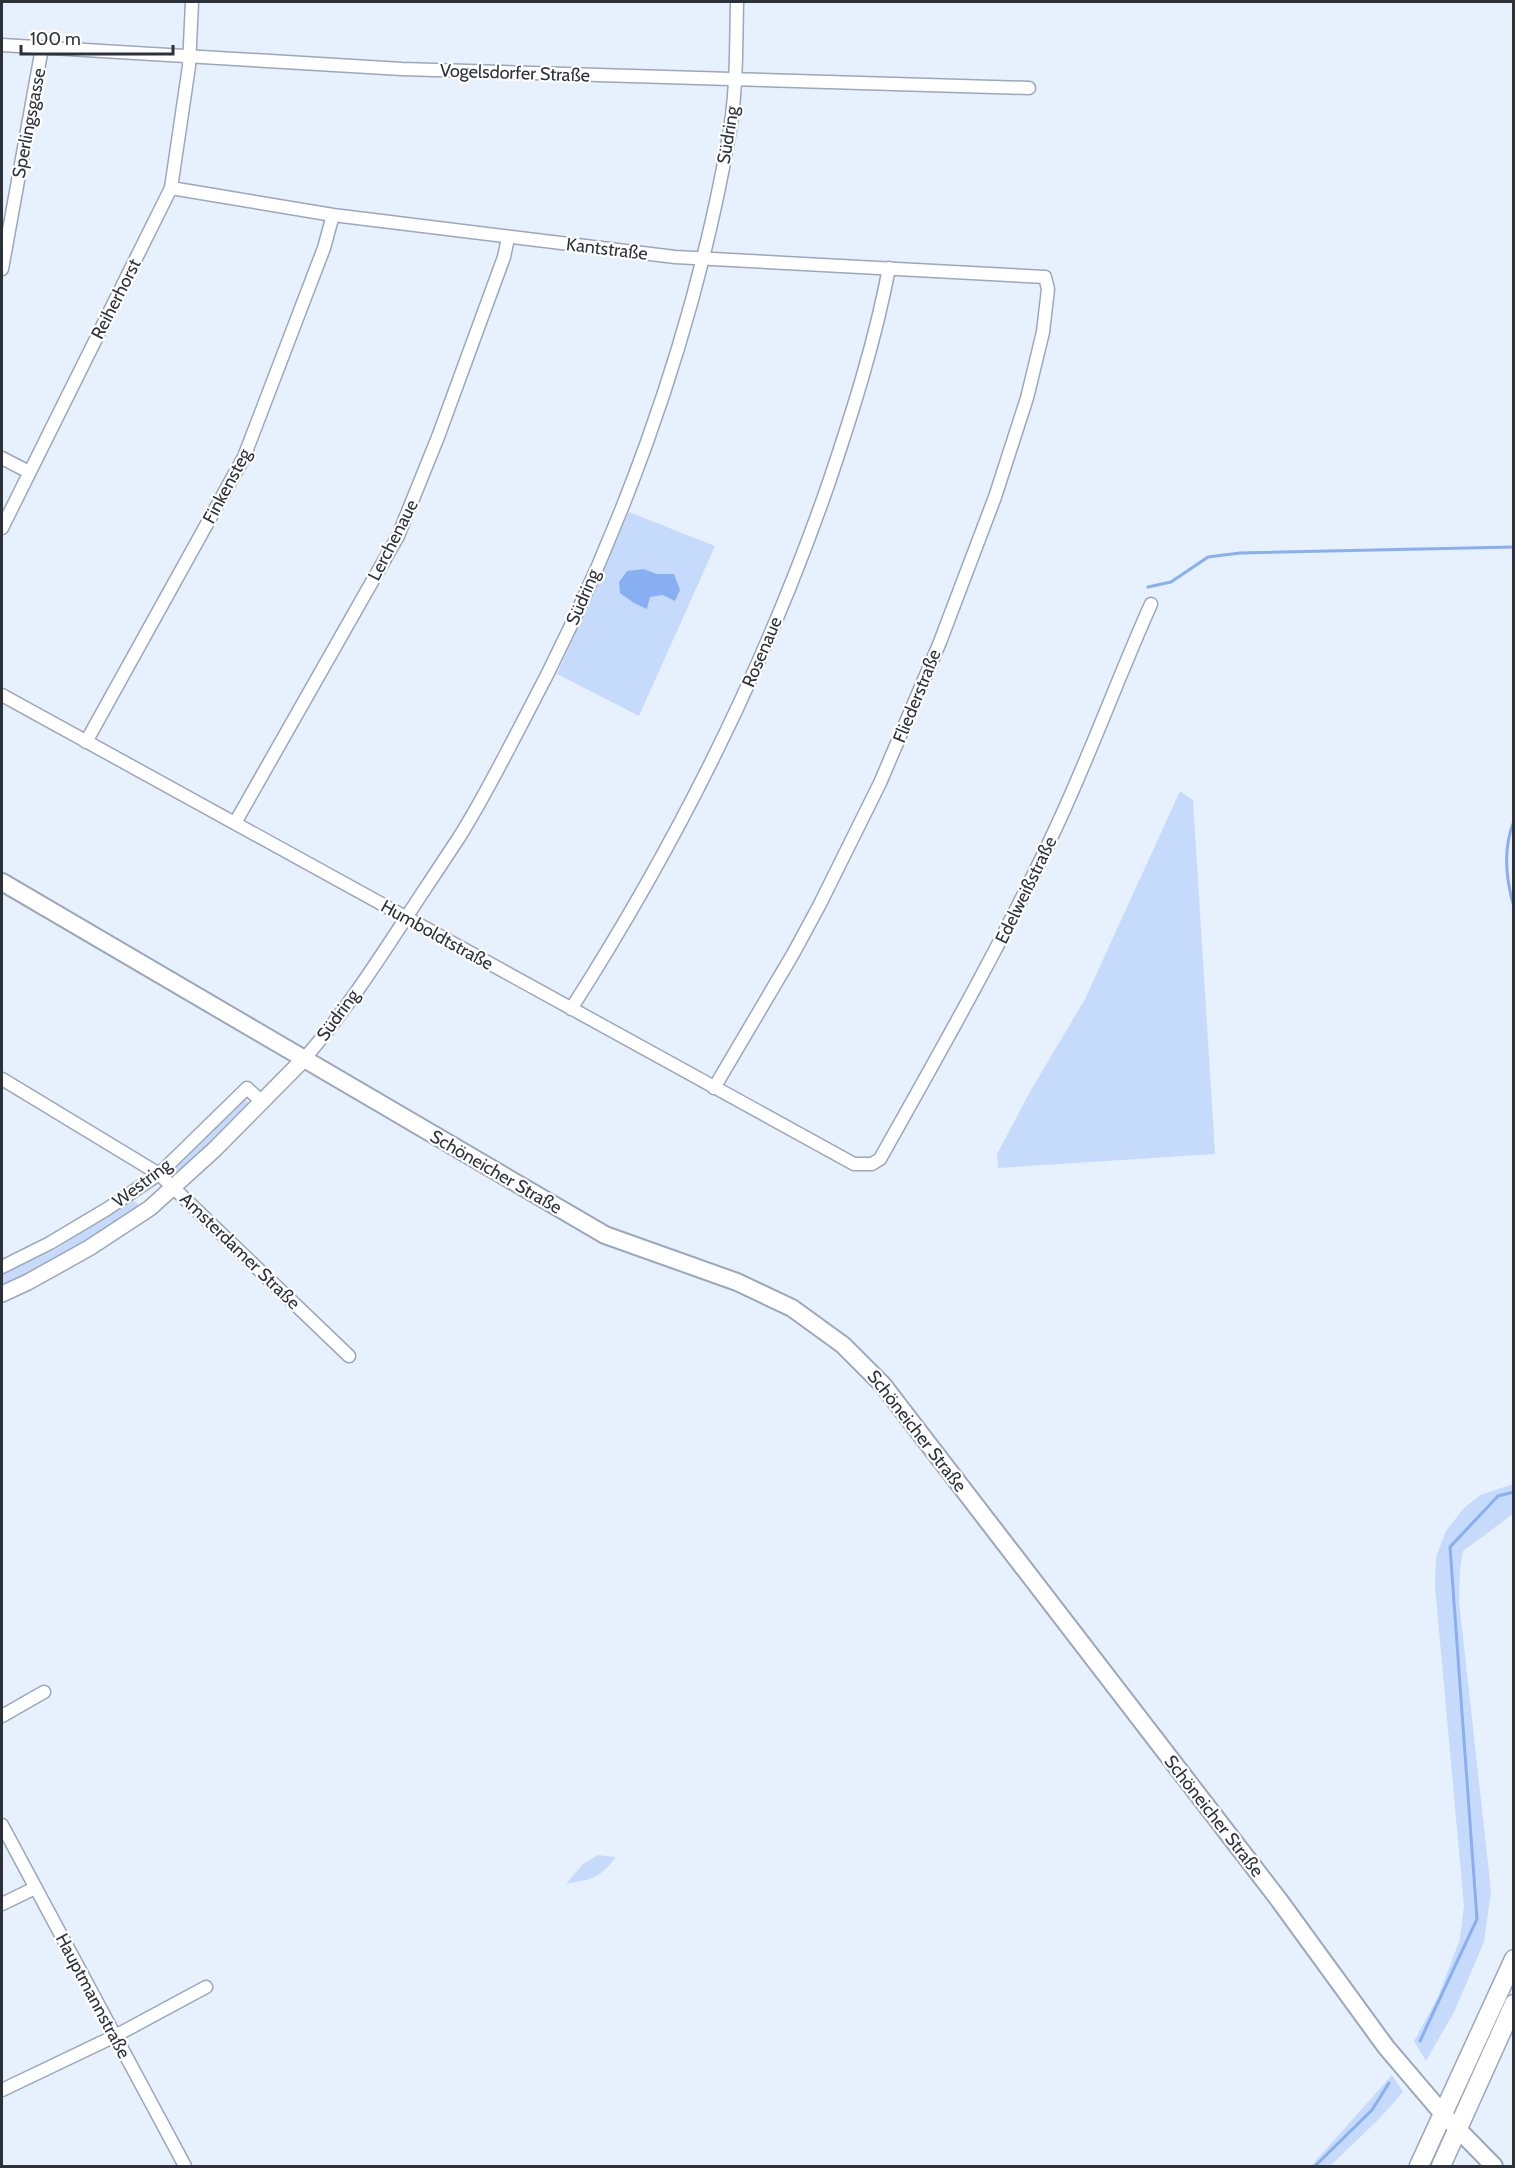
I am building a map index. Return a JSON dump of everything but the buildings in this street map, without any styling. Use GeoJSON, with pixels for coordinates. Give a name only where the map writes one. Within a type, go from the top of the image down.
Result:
{"type":"FeatureCollection","features":[{"type":"Feature","properties":{"kind":"main road","name":"Schöneicher Straße"},"geometry":{"type":"LineString","coordinates":[[2,882],[605,1235],[737,1282],[778,1300],[820,1327],[863,1363],[883,1384],[1272,1891],[1386,2047],[1443,2114],[1494,2166]]}},
{"type":"Feature","properties":{"kind":"main road"},"geometry":{"type":"LineString","coordinates":[[1419,2166],[1514,1959]]}},
{"type":"Feature","properties":{"kind":"main road"},"geometry":{"type":"LineString","coordinates":[[1441,2166],[1514,2004]]}},
{"type":"Feature","properties":{"kind":"street","name":"Reiherhorst"},"geometry":{"type":"LineString","coordinates":[[2,528],[171,188],[190,57],[192,2]]}},
{"type":"Feature","properties":{"kind":"street","name":"Südring"},"geometry":{"type":"LineString","coordinates":[[304,1059],[361,984],[406,919],[458,839],[487,789],[548,675],[576,615],[632,481],[681,340],[729,139],[735,80],[737,2]]}},
{"type":"Feature","properties":{"kind":"street","name":"Vogelsdorfer Straße"},"geometry":{"type":"LineString","coordinates":[[2,45],[402,69],[1029,88]]}},
{"type":"Feature","properties":{"kind":"street","name":"Sperlingsgasse"},"geometry":{"type":"LineString","coordinates":[[2,269],[42,48]]}},
{"type":"Feature","properties":{"kind":"street","name":"Kantstraße"},"geometry":{"type":"LineString","coordinates":[[171,188],[333,215],[508,238],[702,258],[1046,278]]}},
{"type":"Feature","properties":{"kind":"street","name":"Finkensteg"},"geometry":{"type":"LineString","coordinates":[[86,742],[244,457],[324,248],[333,215]]}},
{"type":"Feature","properties":{"kind":"street","name":"Lerchenaue"},"geometry":{"type":"LineString","coordinates":[[235,823],[398,536],[457,386],[504,258],[508,238]]}},
{"type":"Feature","properties":{"kind":"street","name":"Rosenaue"},"geometry":{"type":"LineString","coordinates":[[571,1009],[646,883],[697,790],[750,682],[812,529],[842,443],[877,329],[890,268]]}},
{"type":"Feature","properties":{"kind":"street","name":"Fliederstraße"},"geometry":{"type":"LineString","coordinates":[[714,1088],[793,954],[824,895],[880,783],[939,642],[995,496],[1027,398],[1045,324],[1048,289],[1046,278]]}},
{"type":"Feature","properties":{"kind":"street"},"geometry":{"type":"LineString","coordinates":[[2,458],[29,472]]}},
{"type":"Feature","properties":{"kind":"street","name":"Edelweißstraße"},"geometry":{"type":"LineString","coordinates":[[876,1163],[961,1016],[1015,913],[1054,832],[1151,604]]}},
{"type":"Feature","properties":{"kind":"street","name":"Humboldtstraße"},"geometry":{"type":"LineString","coordinates":[[2,695],[854,1164],[876,1163]]}},
{"type":"Feature","properties":{"kind":"street","name":"Westring"},"geometry":{"type":"LineString","coordinates":[[2,1294],[108,1237],[150,1208],[174,1188],[304,1059]]}},
{"type":"Feature","properties":{"kind":"street","name":"Amsterdamer Straße"},"geometry":{"type":"LineString","coordinates":[[2,1079],[159,1174],[349,1356]]}},
{"type":"Feature","properties":{"kind":"street","name":"Westring"},"geometry":{"type":"LineString","coordinates":[[2,1267],[50,1243],[159,1174],[247,1088],[262,1102]]}},
{"type":"Feature","properties":{"kind":"street"},"geometry":{"type":"LineString","coordinates":[[2,1716],[44,1692]]}},
{"type":"Feature","properties":{"kind":"street","name":"Hauptmannstraße"},"geometry":{"type":"LineString","coordinates":[[2,1825],[185,2166]]}},
{"type":"Feature","properties":{"kind":"street"},"geometry":{"type":"LineString","coordinates":[[2,1904],[34,1888]]}},
{"type":"Feature","properties":{"kind":"street"},"geometry":{"type":"LineString","coordinates":[[2,2090],[115,2036],[206,1987]]}},
{"type":"Feature","properties":{"kind":"shaded area"},"geometry":{"type":"Polygon","coordinates":[[[629,512],[715,546],[639,716],[557,674],[629,512]],[[644,569],[647,608],[650,597],[663,595],[657,574],[644,569]]]}},
{"type":"Feature","properties":{"kind":"shaded area"},"geometry":{"type":"Polygon","coordinates":[[[1180,791],[1193,800],[1215,1154],[998,1168],[997,1154],[1031,1090],[1085,999],[1180,791]]]}},
{"type":"Feature","properties":{"kind":"shaded area"},"geometry":{"type":"Polygon","coordinates":[[[244,1098],[253,1108],[173,1181],[170,1171],[244,1098]]]}},
{"type":"Feature","properties":{"kind":"shaded area"},"geometry":{"type":"Polygon","coordinates":[[[131,1198],[142,1208],[2,1289],[2,1274],[58,1248],[131,1198]]]}},
{"type":"Feature","properties":{"kind":"shaded area"},"geometry":{"type":"Polygon","coordinates":[[[1513,1484],[1513,1514],[1463,1551],[1460,1570],[1459,1601],[1491,1891],[1484,1942],[1454,2012],[1426,2061],[1414,2041],[1438,1997],[1460,1939],[1464,1906],[1435,1586],[1436,1557],[1446,1531],[1464,1508],[1480,1495],[1513,1484]]]}},
{"type":"Feature","properties":{"kind":"shaded area"},"geometry":{"type":"Polygon","coordinates":[[[598,1855],[616,1857],[600,1874],[566,1884],[583,1864],[598,1855]]]}},
{"type":"Feature","properties":{"kind":"shaded area"},"geometry":{"type":"Polygon","coordinates":[[[1392,2075],[1403,2092],[1381,2117],[1330,2166],[1311,2166],[1392,2075]]]}},
{"type":"Feature","properties":{"kind":"water"},"geometry":{"type":"Polygon","coordinates":[[[644,569],[657,574],[674,574],[680,590],[675,601],[663,595],[650,597],[647,609],[620,593],[619,582],[627,571],[644,569]]]}},
{"type":"Feature","properties":{"kind":"waterway"},"geometry":{"type":"LineString","coordinates":[[1148,587],[1171,582],[1208,557],[1240,553],[1514,547]]}},
{"type":"Feature","properties":{"kind":"waterway"},"geometry":{"type":"LineString","coordinates":[[1514,821],[1507,853],[1509,886],[1514,907]]}},
{"type":"Feature","properties":{"kind":"waterway"},"geometry":{"type":"LineString","coordinates":[[1420,2041],[1477,1919],[1450,1547],[1498,1496],[1514,1492]]}},
{"type":"Feature","properties":{"kind":"waterway"},"geometry":{"type":"LineString","coordinates":[[1315,2166],[1372,2110],[1389,2083]]}}]}
